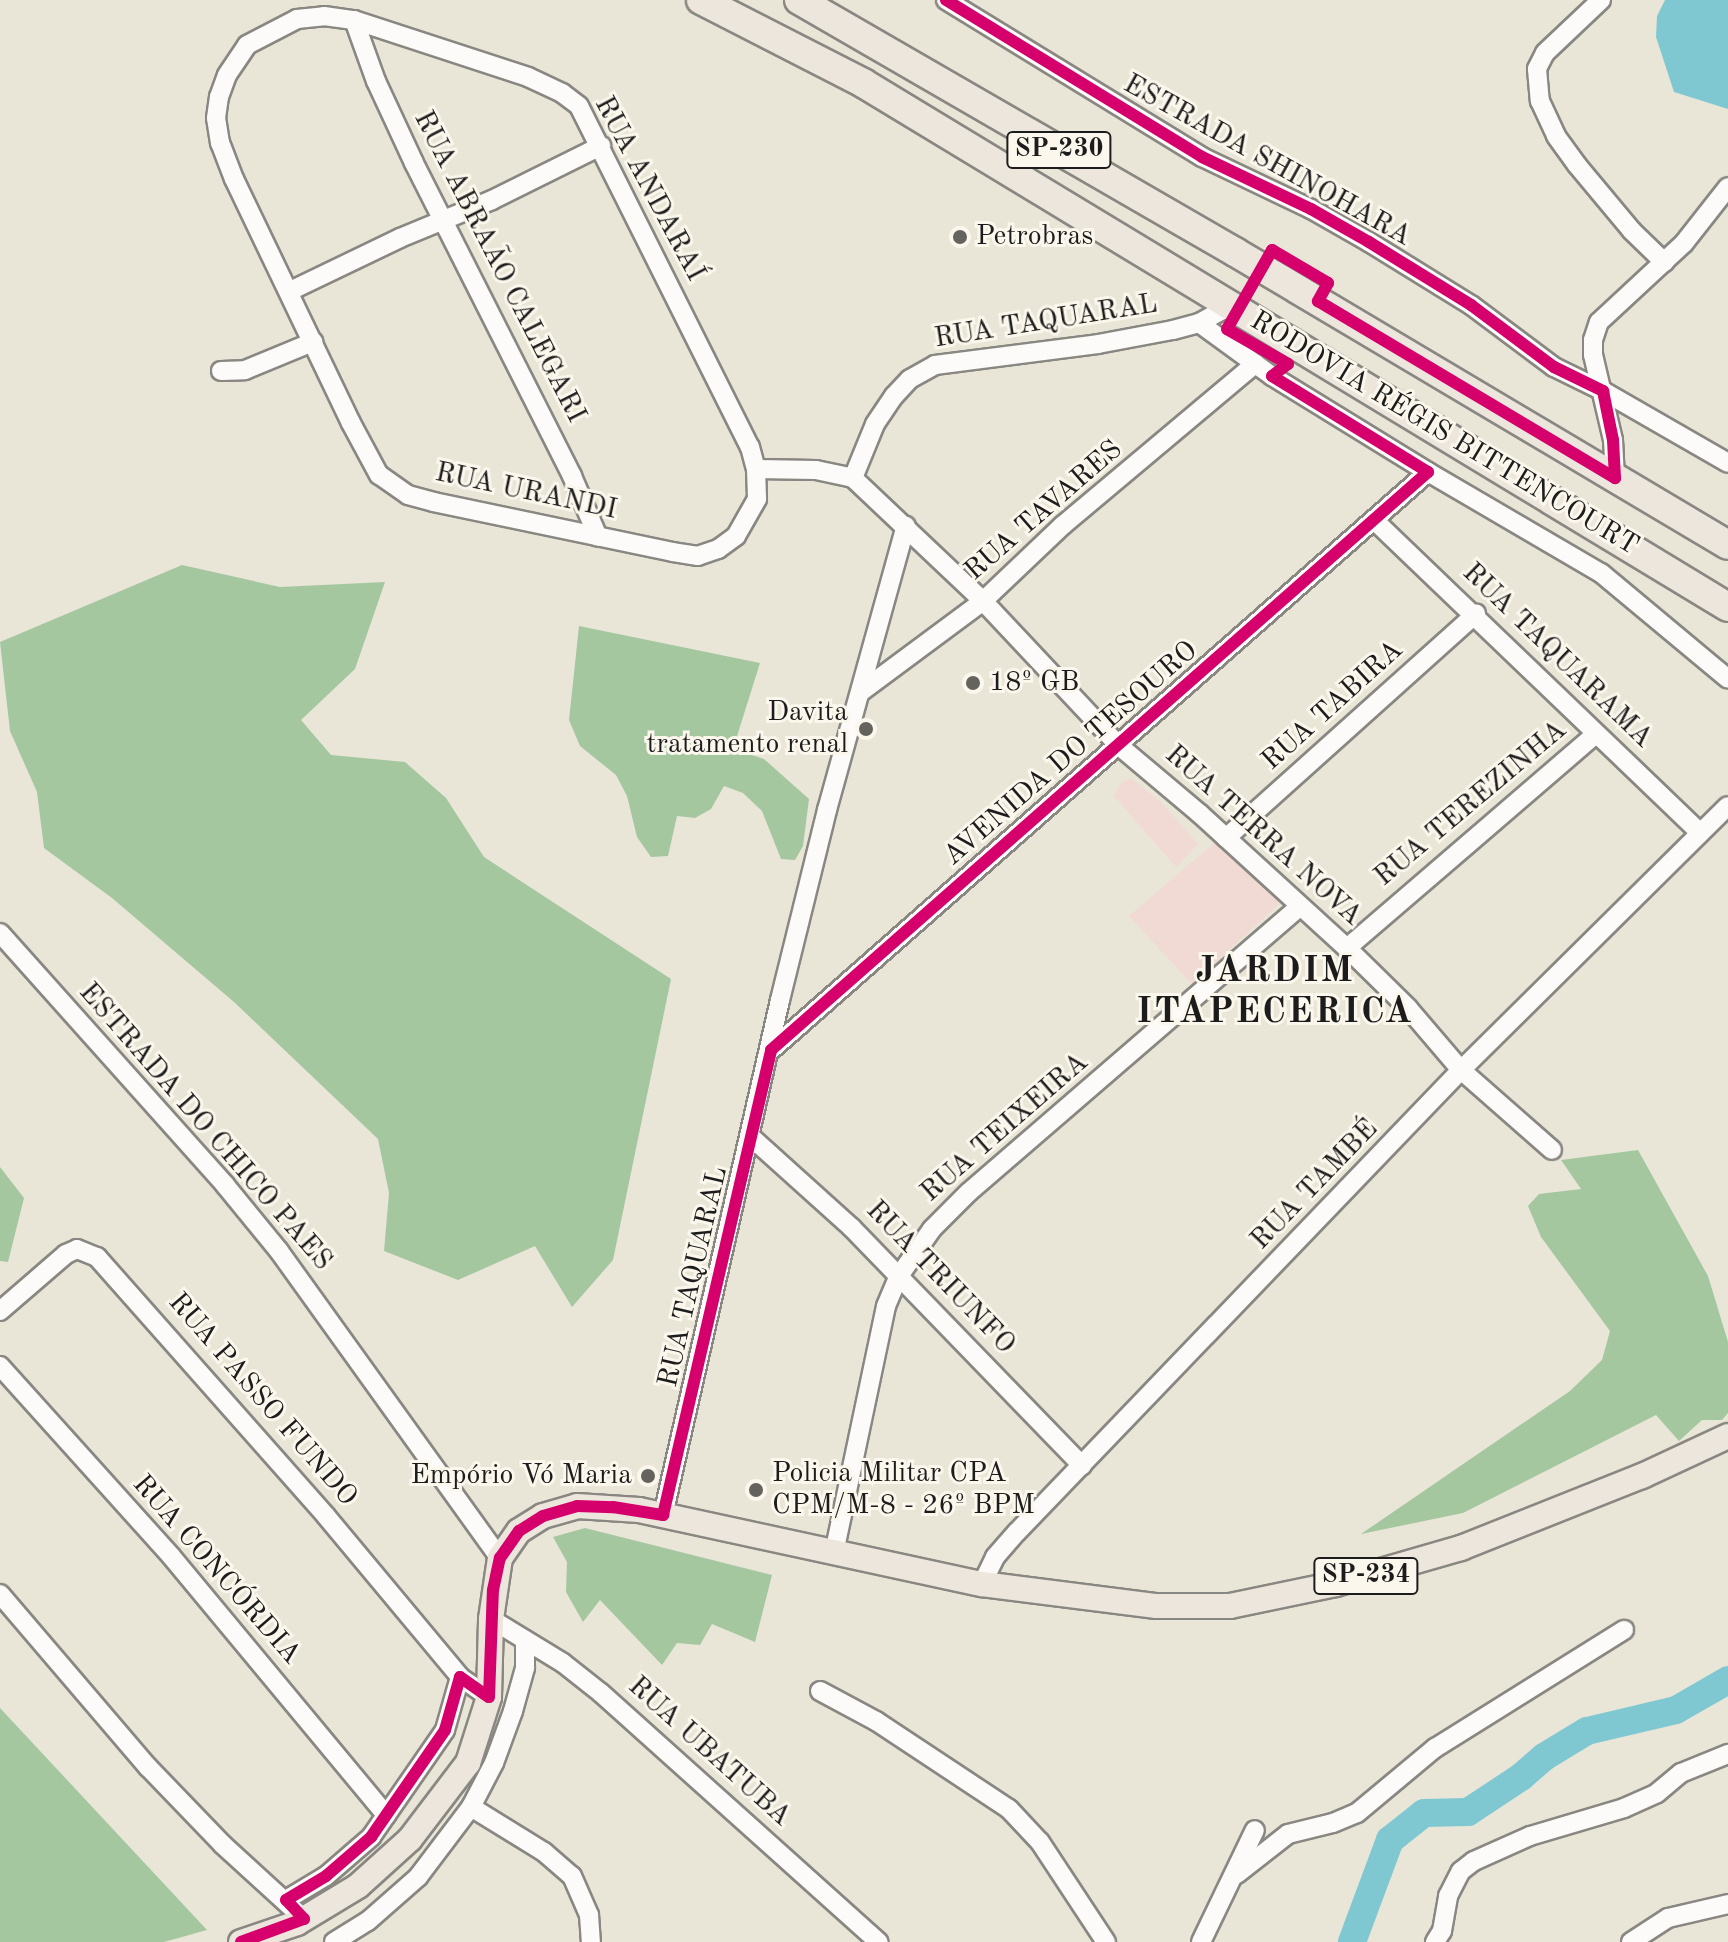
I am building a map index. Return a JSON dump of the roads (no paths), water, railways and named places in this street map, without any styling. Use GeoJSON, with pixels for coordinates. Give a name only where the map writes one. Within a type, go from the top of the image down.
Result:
{"type":"FeatureCollection","features":[{"type":"Feature","properties":{"kind":"highway","name":"RODOVIA RÉGIS BITTENCOURT"},"geometry":{"type":"LineString","coordinates":[[701,0],[863,83],[1728,607]]}},
{"type":"Feature","properties":{"kind":"highway","name":"RODOVIA RÉGIS BITTENCOURT"},"geometry":{"type":"LineString","coordinates":[[799,0],[1728,545]]}},
{"type":"Feature","properties":{"kind":"main road","name":"SP-234"},"geometry":{"type":"LineString","coordinates":[[500,1558],[519,1531],[543,1516],[577,1506],[626,1508],[982,1584],[1170,1607],[1230,1606],[1336,1584],[1461,1548],[1618,1487],[1728,1436]]}},
{"type":"Feature","properties":{"kind":"main road"},"geometry":{"type":"LineString","coordinates":[[241,1942],[292,1931],[358,1886],[410,1839],[468,1763],[489,1697],[491,1619],[500,1558]]}},
{"type":"Feature","properties":{"kind":"street","name":"ESTRADA SHINOHARA"},"geometry":{"type":"LineString","coordinates":[[946,0],[1202,157],[1369,242],[1471,305],[1518,344],[1554,367],[1603,391],[1728,463]]}},
{"type":"Feature","properties":{"kind":"street"},"geometry":{"type":"LineString","coordinates":[[1601,0],[1545,53],[1537,69],[1540,101],[1556,136],[1577,165],[1632,231],[1664,262]]}},
{"type":"Feature","properties":{"kind":"street","name":"RUA ANDARAÍ"},"geometry":{"type":"LineString","coordinates":[[290,291],[234,179],[220,143],[216,118],[219,97],[235,60],[247,45],[297,19],[324,16],[354,20],[547,85],[579,106],[601,146],[750,447],[756,469]]}},
{"type":"Feature","properties":{"kind":"street","name":"RUA ABRAÃO CALEGARI"},"geometry":{"type":"LineString","coordinates":[[354,20],[376,81],[572,476],[598,537]]}},
{"type":"Feature","properties":{"kind":"street"},"geometry":{"type":"LineString","coordinates":[[290,291],[601,146]]}},
{"type":"Feature","properties":{"kind":"street"},"geometry":{"type":"LineString","coordinates":[[1615,478],[1613,440],[1593,355],[1593,340],[1599,322],[1664,262],[1728,187]]}},
{"type":"Feature","properties":{"kind":"street","name":"RUA URANDI"},"geometry":{"type":"LineString","coordinates":[[290,291],[366,453],[379,475],[391,486],[447,506],[698,556],[718,549],[736,536],[749,517],[757,499],[756,469]]}},
{"type":"Feature","properties":{"kind":"street","name":"RUA TAQUARAL"},"geometry":{"type":"LineString","coordinates":[[853,478],[875,424],[894,396],[910,379],[935,365],[1098,344],[1199,323],[1231,305]]}},
{"type":"Feature","properties":{"kind":"street"},"geometry":{"type":"LineString","coordinates":[[1199,323],[1255,364],[1428,472],[1589,564],[1728,679]]}},
{"type":"Feature","properties":{"kind":"street"},"geometry":{"type":"LineString","coordinates":[[221,371],[245,370],[313,342]]}},
{"type":"Feature","properties":{"kind":"street","name":"RUA TAVARES"},"geometry":{"type":"LineString","coordinates":[[862,691],[983,601],[1063,525],[1255,364]]}},
{"type":"Feature","properties":{"kind":"street"},"geometry":{"type":"LineString","coordinates":[[756,469],[816,470],[853,478],[906,526]]}},
{"type":"Feature","properties":{"kind":"street","name":"AVENIDA DO TESOURO"},"geometry":{"type":"LineString","coordinates":[[771,1050],[1428,472]]}},
{"type":"Feature","properties":{"kind":"street","name":"RUA TAQUARAMA"},"geometry":{"type":"LineString","coordinates":[[1374,520],[1476,614],[1595,735],[1699,832]]}},
{"type":"Feature","properties":{"kind":"street","name":"RUA TAQUARAL"},"geometry":{"type":"LineString","coordinates":[[663,1515],[827,810],[906,526]]}},
{"type":"Feature","properties":{"kind":"street","name":"RUA TERRA NOVA"},"geometry":{"type":"LineString","coordinates":[[906,526],[983,601],[1118,745],[1347,948],[1408,1008],[1461,1070],[1552,1150]]}},
{"type":"Feature","properties":{"kind":"street","name":"RUA TABIRA"},"geometry":{"type":"LineString","coordinates":[[1226,838],[1476,614]]}},
{"type":"Feature","properties":{"kind":"street","name":"RUA TEREZINHA"},"geometry":{"type":"LineString","coordinates":[[1347,948],[1595,735]]}},
{"type":"Feature","properties":{"kind":"street","name":"RUA TAMBÉ"},"geometry":{"type":"LineString","coordinates":[[982,1584],[995,1557],[1082,1465],[1461,1070],[1728,806]]}},
{"type":"Feature","properties":{"kind":"street","name":"RUA TEIXEIRA"},"geometry":{"type":"LineString","coordinates":[[834,1553],[877,1337],[899,1276],[932,1229],[969,1192],[1299,907]]}},
{"type":"Feature","properties":{"kind":"street","name":"ESTRADA DO CHICO PAES"},"geometry":{"type":"LineString","coordinates":[[0,933],[225,1185],[279,1251],[500,1558]]}},
{"type":"Feature","properties":{"kind":"street","name":"RUA TRIUNFO"},"geometry":{"type":"LineString","coordinates":[[751,1137],[799,1177],[899,1276],[1082,1465]]}},
{"type":"Feature","properties":{"kind":"street","name":"RUA PASSO FUNDO"},"geometry":{"type":"LineString","coordinates":[[0,1311],[66,1254],[77,1249],[97,1257],[326,1516],[460,1677],[489,1697]]}},
{"type":"Feature","properties":{"kind":"street","name":"RUA CONCÓRDIA"},"geometry":{"type":"LineString","coordinates":[[0,1366],[171,1556],[386,1815]]}},
{"type":"Feature","properties":{"kind":"street"},"geometry":{"type":"LineString","coordinates":[[0,1594],[148,1767],[222,1844],[286,1900],[292,1931]]}},
{"type":"Feature","properties":{"kind":"street","name":"RUA UBATUBA"},"geometry":{"type":"LineString","coordinates":[[491,1619],[601,1693],[879,1942]]}},
{"type":"Feature","properties":{"kind":"street"},"geometry":{"type":"LineString","coordinates":[[1237,1874],[1288,1834],[1333,1823],[1357,1813],[1444,1742],[1624,1630]]}},
{"type":"Feature","properties":{"kind":"street"},"geometry":{"type":"LineString","coordinates":[[334,1942],[368,1921],[418,1877],[471,1807],[494,1763],[513,1711],[525,1668],[525,1640]]}},
{"type":"Feature","properties":{"kind":"street"},"geometry":{"type":"LineString","coordinates":[[286,1900],[352,1857],[386,1815],[445,1730],[460,1677]]}},
{"type":"Feature","properties":{"kind":"street"},"geometry":{"type":"LineString","coordinates":[[820,1691],[876,1721],[1009,1809],[1040,1842],[1106,1942]]}},
{"type":"Feature","properties":{"kind":"street"},"geometry":{"type":"LineString","coordinates":[[1435,1942],[1442,1931],[1448,1896],[1461,1871],[1474,1861],[1530,1836],[1624,1808],[1657,1793],[1681,1773],[1728,1754]]}},
{"type":"Feature","properties":{"kind":"street"},"geometry":{"type":"LineString","coordinates":[[471,1807],[544,1852],[572,1876],[586,1904],[591,1942]]}},
{"type":"Feature","properties":{"kind":"street"},"geometry":{"type":"LineString","coordinates":[[1201,1942],[1237,1874],[1255,1830]]}},
{"type":"Feature","properties":{"kind":"street"},"geometry":{"type":"LineString","coordinates":[[1631,1942],[1668,1918],[1728,1904]]}},
{"type":"Feature","properties":{"kind":"water"},"geometry":{"type":"Polygon","coordinates":[[[1665,0],[1728,0],[1728,109],[1674,92],[1656,37],[1657,16],[1665,0]]]}},
{"type":"Feature","properties":{"kind":"waterway"},"geometry":{"type":"LineString","coordinates":[[1352,1942],[1390,1840],[1424,1813],[1468,1812],[1521,1777],[1544,1757],[1587,1731],[1676,1710],[1728,1680]]}},
{"type":"Feature","properties":{"kind":"place","name":"Petrobras"},"geometry":{"type":"Point","coordinates":[960,237]}},
{"type":"Feature","properties":{"kind":"place","name":"18º GB"},"geometry":{"type":"Point","coordinates":[973,683]}},
{"type":"Feature","properties":{"kind":"place","name":"Davita tratamento renal"},"geometry":{"type":"Point","coordinates":[866,729]}},
{"type":"Feature","properties":{"kind":"place","name":"Empório Vó Maria"},"geometry":{"type":"Point","coordinates":[648,1476]}},
{"type":"Feature","properties":{"kind":"place","name":"Policia Militar CPA CPM/M-8 - 26º BPM"},"geometry":{"type":"Point","coordinates":[756,1490]}},
{"type":"Feature","properties":{"kind":"district","name":"JARDIM ITAPECERICA"},"geometry":{"type":"Point","coordinates":[1275,992]}}]}
